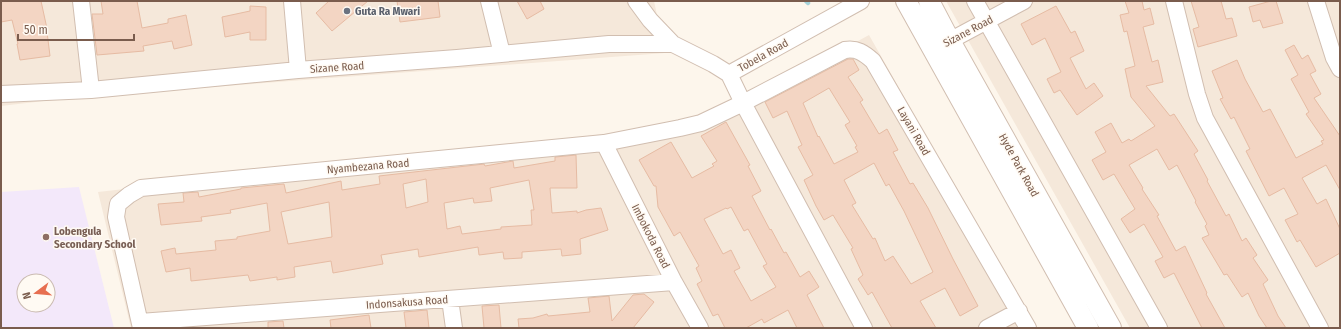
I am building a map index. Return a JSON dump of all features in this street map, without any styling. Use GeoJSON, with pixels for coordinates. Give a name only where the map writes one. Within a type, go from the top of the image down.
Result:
{"type":"FeatureCollection","features":[{"type":"Feature","properties":{"kind":"street"},"geometry":{"type":"LineString","coordinates":[[80,1],[91,90]]}},
{"type":"Feature","properties":{"kind":"street"},"geometry":{"type":"LineString","coordinates":[[292,1],[298,70]]}},
{"type":"Feature","properties":{"kind":"street"},"geometry":{"type":"LineString","coordinates":[[488,1],[502,54]]}},
{"type":"Feature","properties":{"kind":"street","name":"Tobela Road"},"geometry":{"type":"LineString","coordinates":[[636,1],[650,20],[673,44],[713,64],[728,74],[861,1]]}},
{"type":"Feature","properties":{"kind":"street","name":"Hyde Park Road"},"geometry":{"type":"LineString","coordinates":[[906,1],[942,46],[1111,328]]}},
{"type":"Feature","properties":{"kind":"street","name":"Hyde Park Road"},"geometry":{"type":"LineString","coordinates":[[929,1],[942,46],[1088,328]]}},
{"type":"Feature","properties":{"kind":"street"},"geometry":{"type":"LineString","coordinates":[[975,1],[1159,328]]}},
{"type":"Feature","properties":{"kind":"street","name":"Sizane Road"},"geometry":{"type":"LineString","coordinates":[[942,46],[1024,1]]}},
{"type":"Feature","properties":{"kind":"street"},"geometry":{"type":"LineString","coordinates":[[1174,1],[1196,94],[1205,118],[1320,328]]}},
{"type":"Feature","properties":{"kind":"street"},"geometry":{"type":"LineString","coordinates":[[1316,1],[1334,58],[1340,69]]}},
{"type":"Feature","properties":{"kind":"street","name":"Sizane Road"},"geometry":{"type":"LineString","coordinates":[[1,94],[91,90],[298,70],[609,44],[673,44]]}},
{"type":"Feature","properties":{"kind":"street","name":"Layani Road"},"geometry":{"type":"LineString","coordinates":[[743,103],[845,50],[859,50],[866,54],[873,61],[1028,328]]}},
{"type":"Feature","properties":{"kind":"street"},"geometry":{"type":"LineString","coordinates":[[728,74],[864,328]]}},
{"type":"Feature","properties":{"kind":"street","name":"Nyambezana Road"},"geometry":{"type":"LineString","coordinates":[[140,325],[116,217],[118,204],[129,195],[142,188],[604,143],[701,123],[743,103]]}},
{"type":"Feature","properties":{"kind":"street","name":"Imbokoda Road"},"geometry":{"type":"LineString","coordinates":[[604,143],[674,282],[700,328]]}},
{"type":"Feature","properties":{"kind":"street","name":"Indonsakusa Road"},"geometry":{"type":"LineString","coordinates":[[140,325],[674,282]]}},
{"type":"Feature","properties":{"kind":"street"},"geometry":{"type":"LineString","coordinates":[[450,299],[454,328]]}},
{"type":"Feature","properties":{"kind":"street"},"geometry":{"type":"LineString","coordinates":[[987,328],[1019,311]]}},
{"type":"Feature","properties":{"kind":"shaded area"},"geometry":{"type":"Polygon","coordinates":[[[1,1],[654,1],[665,53],[78,97],[1,106],[1,1]]]}},
{"type":"Feature","properties":{"kind":"shaded area"},"geometry":{"type":"Polygon","coordinates":[[[946,1],[1340,1],[1340,328],[1130,328],[946,1]]]}},
{"type":"Feature","properties":{"kind":"shaded area"},"geometry":{"type":"Polygon","coordinates":[[[869,35],[1035,328],[131,328],[98,192],[710,122],[869,35]]]}},
{"type":"Feature","properties":{"kind":"shaded area","name":"Lobengula Secondary School"},"geometry":{"type":"Polygon","coordinates":[[[79,187],[114,328],[1,328],[1,192],[79,187]]]}},
{"type":"Feature","properties":{"kind":"building"},"geometry":{"type":"Polygon","coordinates":[[[1,1],[41,1],[46,24],[50,56],[20,60],[12,20],[1,22],[1,1]]]}},
{"type":"Feature","properties":{"kind":"building"},"geometry":{"type":"Polygon","coordinates":[[[101,1],[137,1],[142,28],[168,23],[168,19],[186,15],[192,45],[174,49],[172,41],[143,46],[144,51],[97,55],[92,14],[103,14],[101,1]]]}},
{"type":"Feature","properties":{"kind":"building"},"geometry":{"type":"Polygon","coordinates":[[[329,1],[368,1],[332,31],[316,13],[329,1]]]}},
{"type":"Feature","properties":{"kind":"building"},"geometry":{"type":"Polygon","coordinates":[[[397,1],[438,1],[440,17],[400,22],[397,1]]]}},
{"type":"Feature","properties":{"kind":"building"},"geometry":{"type":"Polygon","coordinates":[[[517,1],[540,1],[544,9],[527,19],[517,1]]]}},
{"type":"Feature","properties":{"kind":"building"},"geometry":{"type":"Polygon","coordinates":[[[1125,1],[1142,1],[1144,10],[1150,8],[1154,24],[1143,27],[1152,62],[1158,60],[1163,82],[1146,86],[1170,116],[1174,114],[1198,151],[1194,154],[1226,216],[1229,214],[1242,241],[1246,238],[1257,255],[1253,258],[1268,280],[1263,284],[1278,316],[1286,328],[1267,328],[1259,316],[1248,293],[1242,297],[1227,274],[1224,275],[1202,238],[1209,235],[1205,226],[1207,224],[1177,165],[1169,170],[1157,149],[1129,165],[1143,188],[1142,189],[1159,215],[1157,216],[1176,251],[1185,246],[1207,293],[1206,294],[1225,328],[1202,328],[1174,273],[1164,278],[1155,261],[1163,257],[1144,224],[1130,233],[1121,219],[1135,209],[1114,174],[1103,180],[1092,160],[1106,152],[1095,132],[1111,123],[1122,143],[1129,139],[1131,141],[1155,126],[1131,97],[1125,69],[1135,66],[1127,31],[1124,32],[1120,15],[1129,13],[1125,1]]]}},
{"type":"Feature","properties":{"kind":"building"},"geometry":{"type":"Polygon","coordinates":[[[1191,1],[1221,1],[1226,19],[1232,18],[1237,36],[1198,47],[1193,29],[1199,27],[1191,1]]]}},
{"type":"Feature","properties":{"kind":"building"},"geometry":{"type":"Polygon","coordinates":[[[1276,1],[1283,23],[1263,28],[1260,20],[1253,22],[1249,7],[1276,1]]]}},
{"type":"Feature","properties":{"kind":"building"},"geometry":{"type":"Polygon","coordinates":[[[250,6],[266,7],[266,40],[250,40],[250,32],[225,37],[222,17],[250,11],[250,6]]]}},
{"type":"Feature","properties":{"kind":"building"},"geometry":{"type":"Polygon","coordinates":[[[1056,6],[1071,33],[1075,31],[1084,51],[1070,58],[1086,89],[1094,83],[1103,96],[1077,115],[1060,90],[1054,93],[1047,79],[1061,72],[1045,38],[1032,45],[1021,24],[1056,6]]]}},
{"type":"Feature","properties":{"kind":"building"},"geometry":{"type":"Polygon","coordinates":[[[1294,45],[1302,59],[1308,55],[1316,71],[1310,74],[1321,94],[1314,98],[1340,136],[1340,190],[1326,165],[1302,178],[1317,204],[1326,199],[1340,229],[1340,253],[1316,267],[1300,240],[1297,242],[1285,220],[1298,214],[1284,188],[1269,196],[1246,151],[1250,149],[1234,117],[1231,119],[1220,99],[1223,98],[1212,71],[1237,60],[1245,79],[1263,112],[1270,109],[1296,158],[1323,144],[1321,141],[1324,140],[1306,114],[1309,112],[1291,79],[1298,75],[1285,50],[1294,45]]]}},
{"type":"Feature","properties":{"kind":"building"},"geometry":{"type":"Polygon","coordinates":[[[848,59],[853,59],[859,70],[848,77],[863,100],[860,102],[879,134],[887,129],[898,150],[893,152],[910,184],[913,183],[928,208],[978,306],[960,316],[945,288],[920,301],[936,328],[892,328],[872,292],[868,295],[858,279],[863,275],[851,249],[853,248],[833,215],[824,220],[816,206],[804,180],[813,175],[798,147],[802,145],[787,111],[773,118],[765,102],[848,59]],[[829,88],[803,103],[818,137],[819,136],[834,164],[858,152],[855,147],[857,146],[845,125],[850,122],[829,88]],[[874,163],[844,180],[856,203],[852,205],[873,239],[875,238],[885,261],[893,256],[911,284],[933,272],[904,211],[889,184],[886,186],[874,163]]]}},
{"type":"Feature","properties":{"kind":"building"},"geometry":{"type":"Polygon","coordinates":[[[726,122],[750,165],[748,166],[761,191],[752,196],[770,230],[771,229],[784,253],[786,252],[800,277],[809,271],[819,287],[807,295],[824,328],[797,328],[788,310],[764,323],[762,319],[746,328],[725,328],[718,314],[713,316],[697,284],[702,281],[696,268],[699,266],[680,232],[674,236],[658,207],[656,186],[654,186],[639,160],[671,142],[692,178],[714,166],[712,164],[717,161],[701,136],[726,122]],[[731,207],[704,219],[723,254],[731,250],[740,268],[734,271],[751,301],[776,287],[763,266],[767,264],[748,229],[744,231],[731,207]]]}},
{"type":"Feature","properties":{"kind":"building"},"geometry":{"type":"Polygon","coordinates":[[[576,155],[577,188],[550,188],[552,213],[577,211],[577,213],[601,208],[608,230],[580,239],[581,254],[562,256],[561,249],[522,252],[522,258],[504,259],[503,252],[479,255],[478,247],[419,257],[418,249],[381,255],[383,264],[333,273],[331,261],[294,267],[295,277],[277,280],[277,277],[250,281],[248,275],[191,281],[190,268],[166,272],[161,251],[175,248],[176,254],[216,250],[215,241],[237,239],[237,237],[270,231],[267,203],[230,210],[231,213],[201,217],[202,221],[161,225],[158,204],[184,202],[183,193],[198,192],[199,197],[241,188],[284,184],[286,193],[341,181],[342,190],[380,184],[379,176],[484,164],[485,166],[513,161],[514,168],[555,161],[555,157],[576,155]],[[426,179],[403,184],[406,208],[428,202],[426,179]],[[529,180],[490,188],[492,201],[474,203],[473,198],[444,203],[447,229],[460,226],[462,234],[501,229],[501,227],[532,225],[531,210],[534,210],[529,180]],[[329,202],[281,212],[288,244],[332,237],[329,202]]]}},
{"type":"Feature","properties":{"kind":"building"},"geometry":{"type":"Polygon","coordinates":[[[644,294],[654,302],[633,328],[519,328],[518,319],[533,318],[547,314],[548,316],[590,312],[588,298],[609,296],[612,321],[633,295],[644,294]]]}},
{"type":"Feature","properties":{"kind":"building"},"geometry":{"type":"Polygon","coordinates":[[[499,305],[501,328],[484,328],[482,306],[499,305]]]}},
{"type":"Feature","properties":{"kind":"building"},"geometry":{"type":"Polygon","coordinates":[[[427,310],[429,328],[406,328],[404,312],[427,310]]]}},
{"type":"Feature","properties":{"kind":"building"},"geometry":{"type":"Polygon","coordinates":[[[369,315],[371,328],[331,328],[330,320],[369,315]]]}},
{"type":"Feature","properties":{"kind":"building"},"geometry":{"type":"Polygon","coordinates":[[[283,321],[284,328],[268,328],[268,322],[283,321]]]}},
{"type":"Feature","properties":{"kind":"place","name":"Guta Ra Mwari"},"geometry":{"type":"Point","coordinates":[347,11]}},
{"type":"Feature","properties":{"kind":"place","name":"Lobengula Secondary School"},"geometry":{"type":"Point","coordinates":[46,237]}}]}
